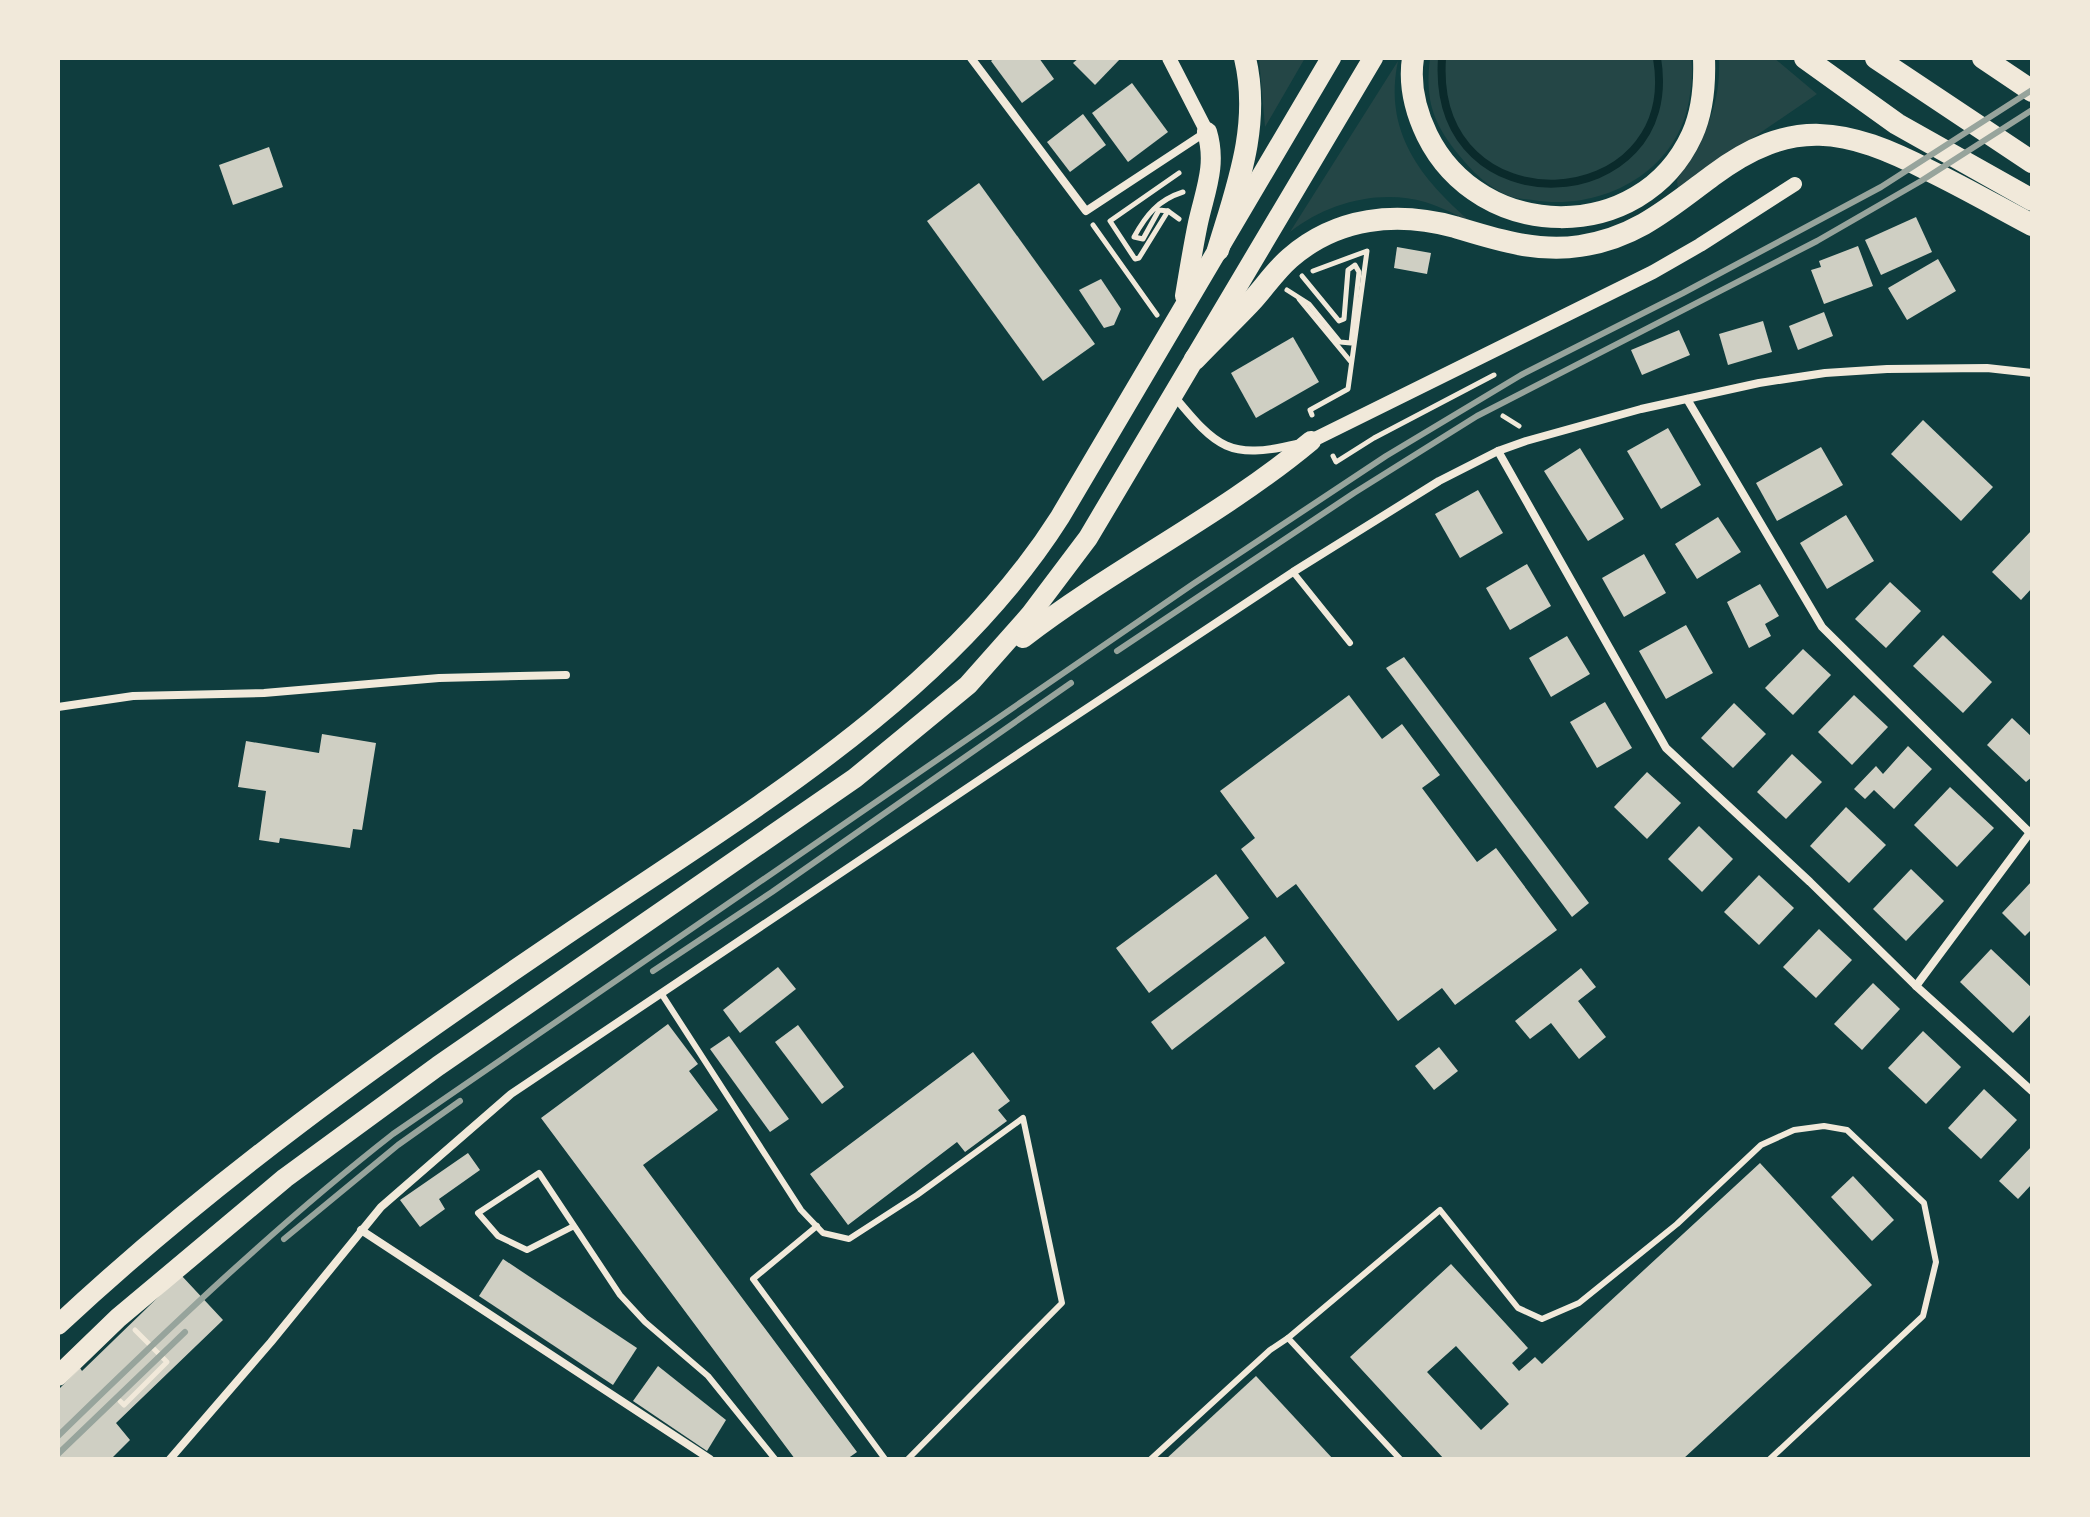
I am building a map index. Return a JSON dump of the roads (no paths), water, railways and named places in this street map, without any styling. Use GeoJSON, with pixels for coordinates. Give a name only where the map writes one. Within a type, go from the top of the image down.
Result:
{"type":"FeatureCollection","features":[{"type":"Feature","properties":{"kind":"highway"},"geometry":{"type":"LineString","coordinates":[[1218,250],[1247,147],[1250,107],[1245,58]]}},
{"type":"Feature","properties":{"kind":"highway"},"geometry":{"type":"LineString","coordinates":[[58,1325],[177,1220],[329,1100],[421,1033],[752,810],[869,721],[933,667],[992,610],[1043,545],[1331,58]]}},
{"type":"Feature","properties":{"kind":"highway"},"geometry":{"type":"LineString","coordinates":[[58,1376],[118,1318],[285,1178],[438,1066],[855,778],[943,707],[988,664],[1040,604],[1088,538],[1373,58]]}},
{"type":"Feature","properties":{"kind":"highway"},"geometry":{"type":"LineString","coordinates":[[1413,58],[1411,68],[1418,117],[1432,145],[1451,172],[1497,204],[1528,215],[1578,217],[1627,202],[1664,174],[1691,137],[1698,118],[1703,98],[1704,58]]}},
{"type":"Feature","properties":{"kind":"highway"},"geometry":{"type":"LineString","coordinates":[[1805,58],[1909,131],[2032,200]]}},
{"type":"Feature","properties":{"kind":"highway"},"geometry":{"type":"LineString","coordinates":[[1983,58],[2032,91]]}},
{"type":"Feature","properties":{"kind":"highway"},"geometry":{"type":"LineString","coordinates":[[1878,59],[2032,162]]}},
{"type":"Feature","properties":{"kind":"highway"},"geometry":{"type":"LineString","coordinates":[[1184,307],[1197,229],[1210,183],[1211,155],[1207,132]]}},
{"type":"Feature","properties":{"kind":"highway"},"geometry":{"type":"LineString","coordinates":[[1195,359],[1289,258],[1313,241],[1342,227],[1374,219],[1405,217],[1546,248],[1601,243],[1626,235],[1651,220],[1741,155],[1765,144],[1811,134],[1858,139],[1906,158],[2032,225]]}},
{"type":"Feature","properties":{"kind":"highway"},"geometry":{"type":"LineString","coordinates":[[988,664],[1098,585],[1259,482],[1311,441]]}},
{"type":"Feature","properties":{"kind":"street"},"geometry":{"type":"LineString","coordinates":[[971,58],[1086,211],[1207,132],[1169,58]]}},
{"type":"Feature","properties":{"kind":"street"},"geometry":{"type":"LineString","coordinates":[[1174,395],[1201,427],[1229,449],[1259,452],[1311,441],[1653,272],[1795,184]]}},
{"type":"Feature","properties":{"kind":"street"},"geometry":{"type":"LineString","coordinates":[[170,1459],[381,1207],[511,1094],[1293,572],[1439,481],[1498,451],[1541,437],[1759,383],[1825,373],[1954,368],[2032,373]]}},
{"type":"Feature","properties":{"kind":"street"},"geometry":{"type":"LineString","coordinates":[[1687,399],[1822,627],[2031,832],[1916,986]]}},
{"type":"Feature","properties":{"kind":"street"},"geometry":{"type":"LineString","coordinates":[[1498,451],[1666,748],[1916,986],[2032,1091]]}},
{"type":"Feature","properties":{"kind":"street"},"geometry":{"type":"LineString","coordinates":[[58,707],[133,696],[264,693],[439,678],[566,675]]}},
{"type":"Feature","properties":{"kind":"street"},"geometry":{"type":"LineString","coordinates":[[361,1230],[710,1459]]}},
{"type":"Feature","properties":{"kind":"lane"},"geometry":{"type":"LineString","coordinates":[[1293,572],[1350,643]]}},
{"type":"Feature","properties":{"kind":"lane"},"geometry":{"type":"LineString","coordinates":[[661,993],[801,1210],[823,1233],[849,1239],[917,1195],[1023,1118],[1062,1303],[908,1459]]}},
{"type":"Feature","properties":{"kind":"lane"},"geometry":{"type":"LineString","coordinates":[[1151,1459],[1270,1350],[1440,1210],[1518,1308],[1542,1319],[1579,1303],[1677,1224],[1761,1145],[1794,1130],[1824,1126],[1847,1130],[1924,1203],[1936,1262],[1923,1316],[1770,1459]]}},
{"type":"Feature","properties":{"kind":"lane"},"geometry":{"type":"LineString","coordinates":[[574,1226],[527,1250],[498,1236],[478,1213],[539,1173],[620,1295],[645,1322],[708,1376],[775,1459]]}},
{"type":"Feature","properties":{"kind":"lane"},"geometry":{"type":"LineString","coordinates":[[817,1226],[753,1279],[885,1459]]}},
{"type":"Feature","properties":{"kind":"lane"},"geometry":{"type":"LineString","coordinates":[[1288,1338],[1400,1459]]}},
{"type":"Feature","properties":{"kind":"waterway"},"geometry":{"type":"LineString","coordinates":[[1442,58],[1449,115],[1474,154],[1512,177],[1555,184],[1598,174],[1633,150],[1655,111],[1657,58]]}},
{"type":"Feature","properties":{"kind":"railway"},"geometry":{"type":"LineString","coordinates":[[58,1436],[263,1243],[393,1134],[1193,584],[1386,456],[1521,375],[1881,187],[2032,90]]}},
{"type":"Feature","properties":{"kind":"railway"},"geometry":{"type":"LineString","coordinates":[[1117,651],[1354,493],[1477,416],[1817,241],[1921,181],[2032,110]]}},
{"type":"Feature","properties":{"kind":"railway"},"geometry":{"type":"LineString","coordinates":[[653,971],[772,892],[1071,683]]}},
{"type":"Feature","properties":{"kind":"railway"},"geometry":{"type":"LineString","coordinates":[[284,1239],[398,1145],[460,1101]]}},
{"type":"Feature","properties":{"kind":"railway"},"geometry":{"type":"LineString","coordinates":[[58,1454],[185,1332]]}}]}
